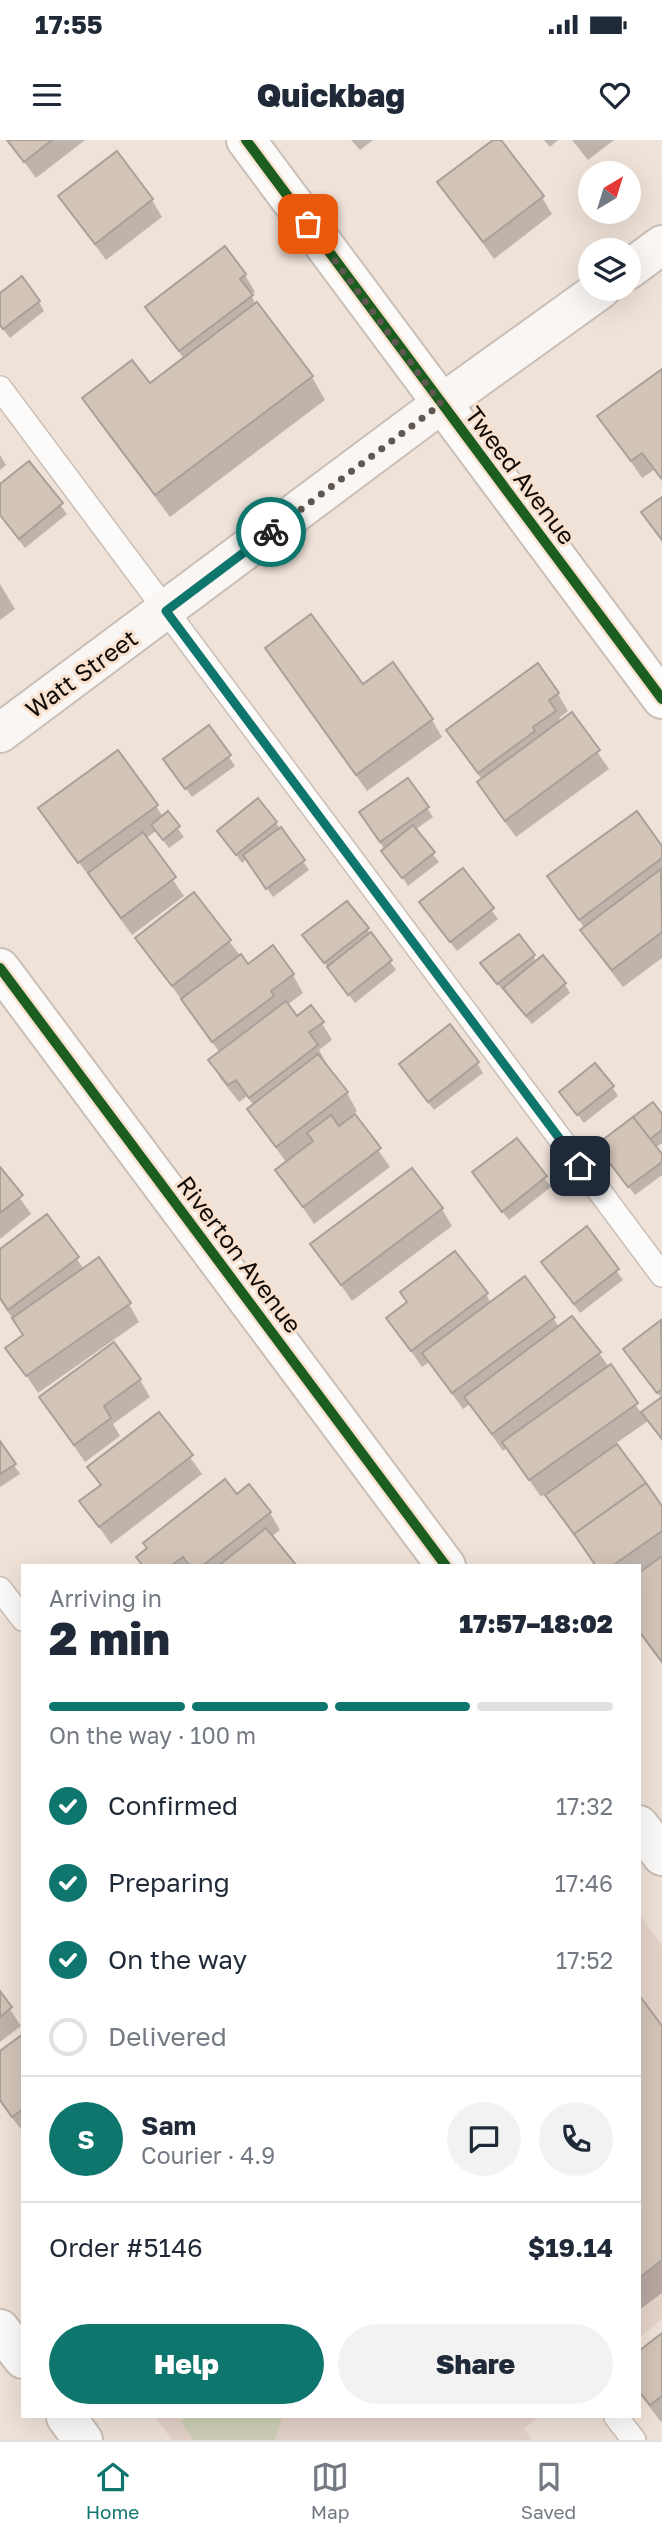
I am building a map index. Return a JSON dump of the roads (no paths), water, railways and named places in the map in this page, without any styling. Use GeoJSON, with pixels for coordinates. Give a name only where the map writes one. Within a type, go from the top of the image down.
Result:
{"type":"FeatureCollection","features":[{"type":"Feature","properties":{"kind":"main road"},"geometry":{"type":"LineString","coordinates":[[641,260],[662,245]]}},
{"type":"Feature","properties":{"kind":"main road","name":"Watt Street"},"geometry":{"type":"LineString","coordinates":[[0,733],[441,404],[584,301]]}},
{"type":"Feature","properties":{"kind":"street","name":"Tweed Avenue"},"geometry":{"type":"LineString","coordinates":[[246,140],[662,699]]}},
{"type":"Feature","properties":{"kind":"street","name":"Riverton Avenue"},"geometry":{"type":"LineString","coordinates":[[0,968],[445,1564]]}},
{"type":"Feature","properties":{"kind":"street"},"geometry":{"type":"LineString","coordinates":[[641,1828],[662,1856]]}},
{"type":"Feature","properties":{"kind":"street"},"geometry":{"type":"LineString","coordinates":[[0,2329],[21,2356]]}},
{"type":"Feature","properties":{"kind":"street"},"geometry":{"type":"LineString","coordinates":[[67,2418],[83,2440]]}},
{"type":"Feature","properties":{"kind":"lane"},"geometry":{"type":"LineString","coordinates":[[0,388],[662,1275]]}},
{"type":"Feature","properties":{"kind":"lane"},"geometry":{"type":"LineString","coordinates":[[0,1589],[21,1616]]}},
{"type":"Feature","properties":{"kind":"lane"},"geometry":{"type":"LineString","coordinates":[[617,2418],[634,2440]]}}]}
